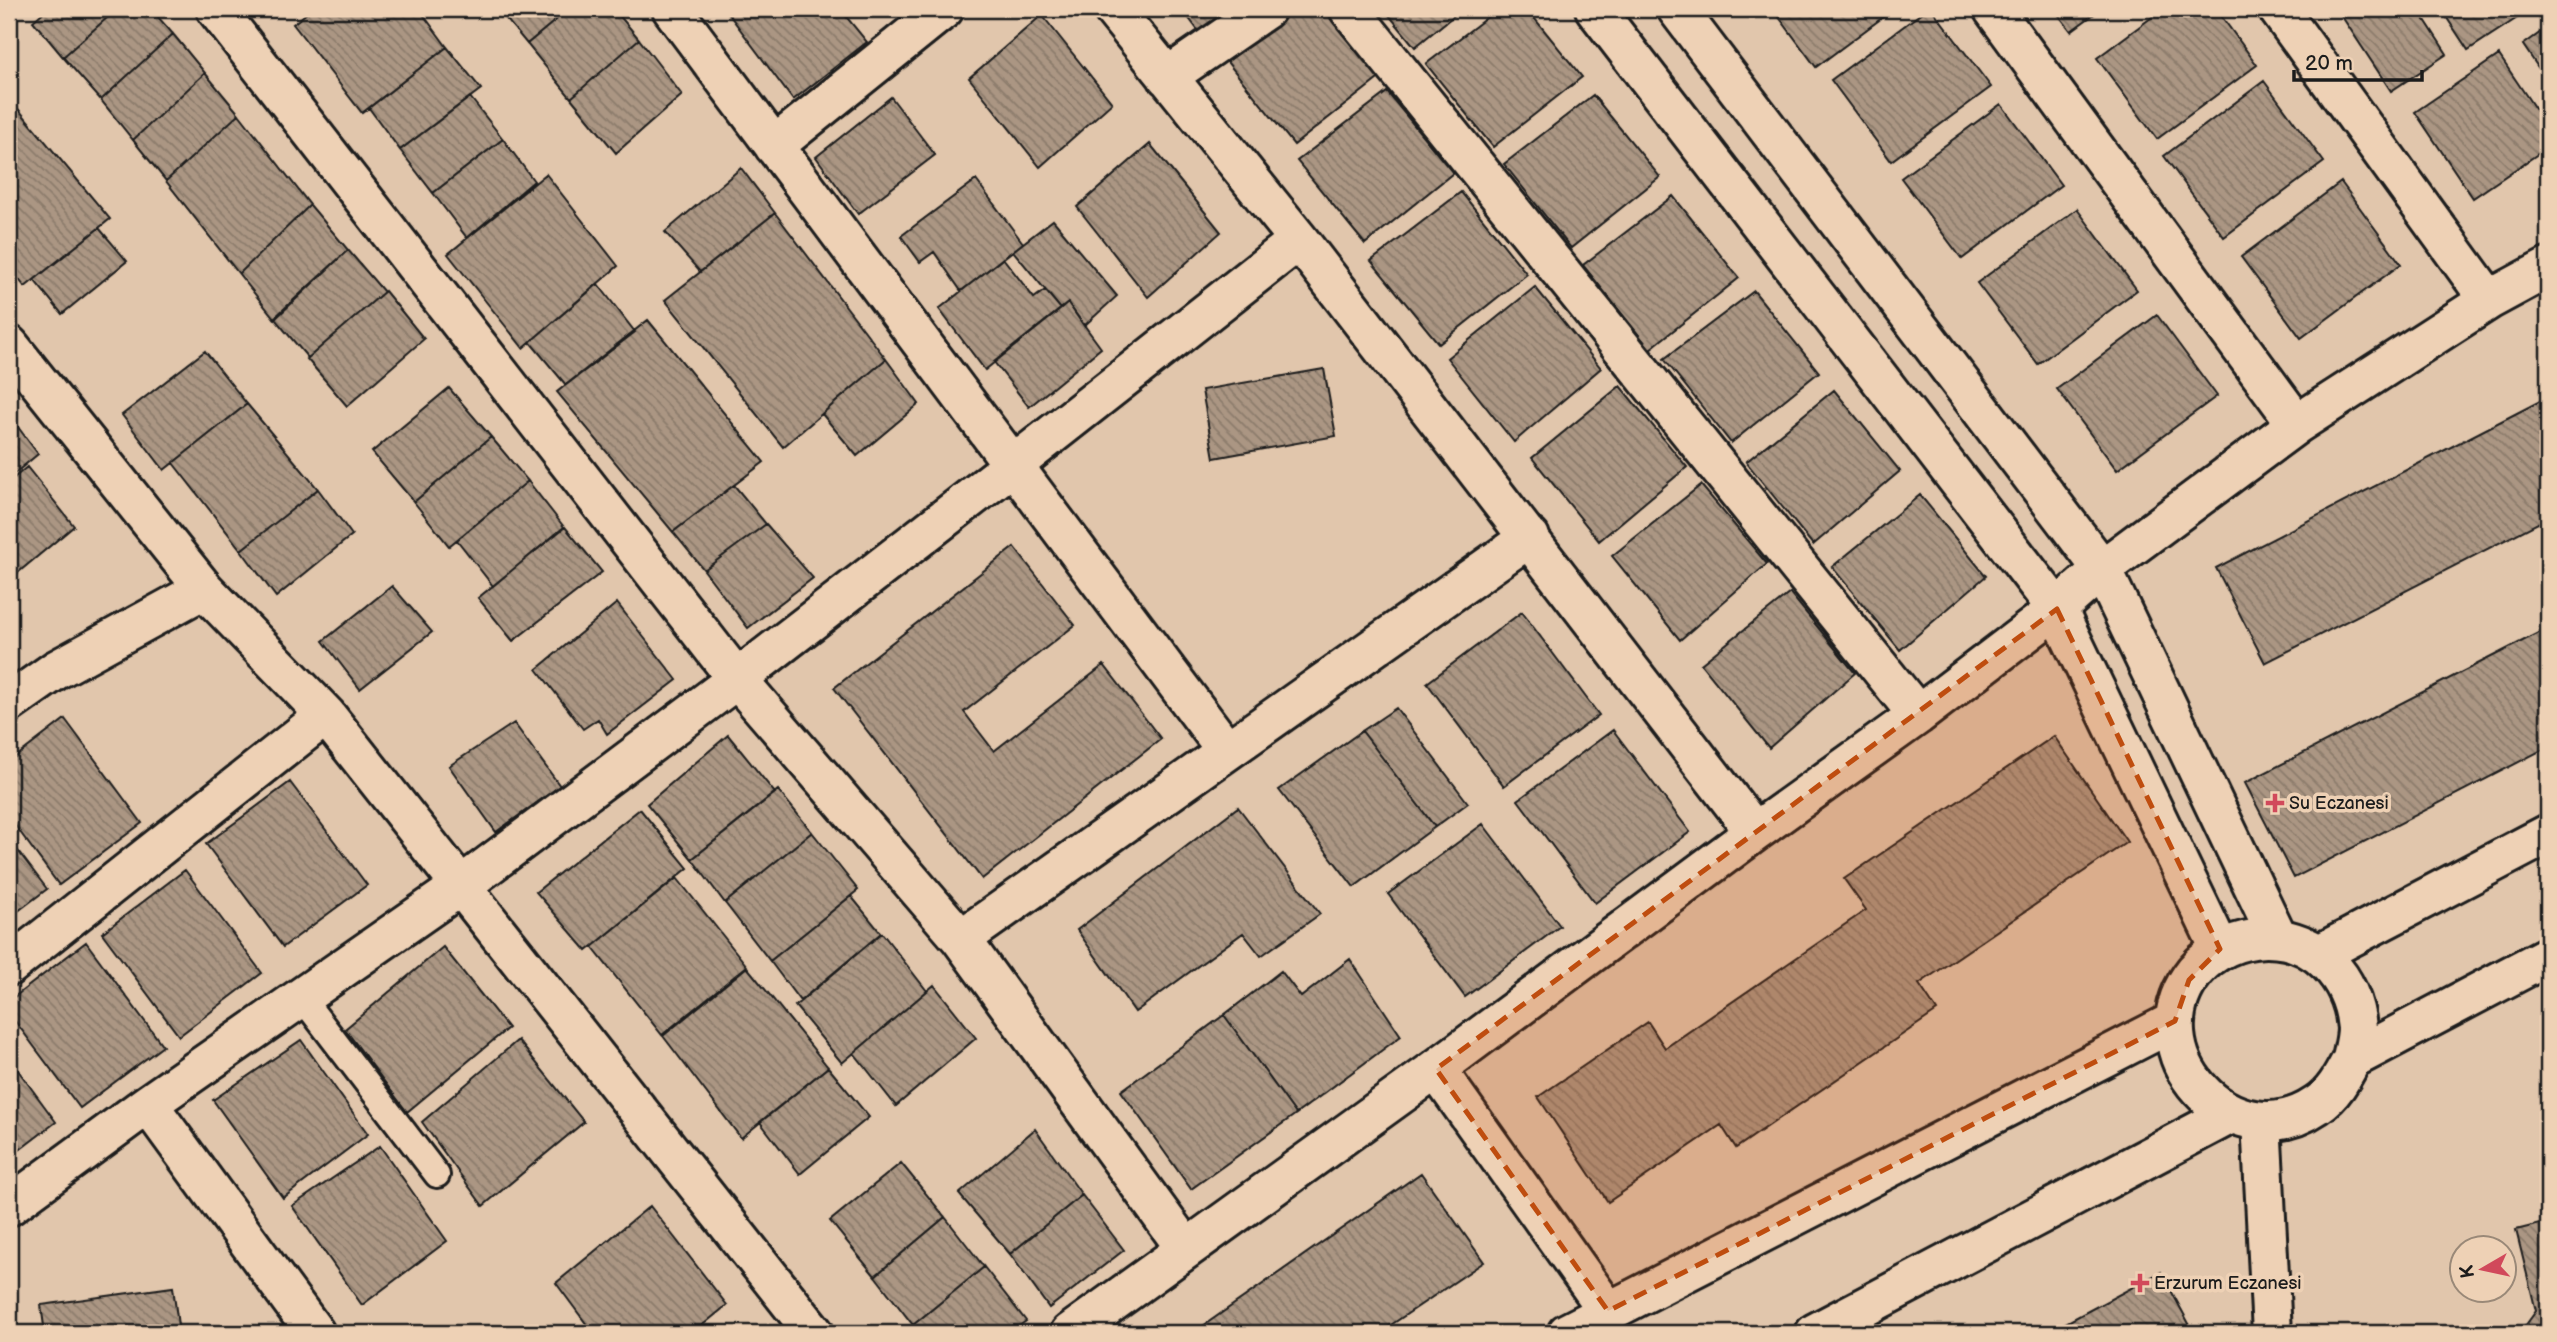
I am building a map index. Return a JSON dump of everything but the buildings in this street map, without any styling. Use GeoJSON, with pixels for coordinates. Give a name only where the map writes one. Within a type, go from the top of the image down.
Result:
{"type":"FeatureCollection","features":[{"type":"Feature","properties":{"kind":"street"},"geometry":{"type":"LineString","coordinates":[[216,9],[737,679],[961,939],[1186,1249]]}},
{"type":"Feature","properties":{"kind":"street"},"geometry":{"type":"LineString","coordinates":[[671,9],[1227,751]]}},
{"type":"Feature","properties":{"kind":"street"},"geometry":{"type":"LineString","coordinates":[[774,146],[944,9]]}},
{"type":"Feature","properties":{"kind":"street"},"geometry":{"type":"LineString","coordinates":[[1113,9],[1299,240],[1755,832]]}},
{"type":"Feature","properties":{"kind":"street"},"geometry":{"type":"LineString","coordinates":[[1167,77],[1266,9]]}},
{"type":"Feature","properties":{"kind":"street"},"geometry":{"type":"LineString","coordinates":[[1349,9],[1918,715]]}},
{"type":"Feature","properties":{"kind":"street"},"geometry":{"type":"LineString","coordinates":[[1595,9],[2057,610],[2220,949]]}},
{"type":"Feature","properties":{"kind":"street"},"geometry":{"type":"LineString","coordinates":[[1677,9],[2102,569],[2278,938]]}},
{"type":"Feature","properties":{"kind":"street"},"geometry":{"type":"LineString","coordinates":[[1993,9],[2297,424]]}},
{"type":"Feature","properties":{"kind":"street"},"geometry":{"type":"LineString","coordinates":[[2278,9],[2489,300]]}},
{"type":"Feature","properties":{"kind":"street"},"geometry":{"type":"LineString","coordinates":[[9,1206],[148,1104],[461,886],[737,679],[1299,240]]}},
{"type":"Feature","properties":{"kind":"street"},"geometry":{"type":"LineString","coordinates":[[1070,1333],[1436,1069],[1755,832],[1918,715],[2057,610],[2102,569],[2297,424],[2489,300],[2548,268]]}},
{"type":"Feature","properties":{"kind":"street"},"geometry":{"type":"LineString","coordinates":[[9,345],[204,589],[327,715],[814,1333]]}},
{"type":"Feature","properties":{"kind":"street"},"geometry":{"type":"LineString","coordinates":[[961,939],[1530,537]]}},
{"type":"Feature","properties":{"kind":"street"},"geometry":{"type":"LineString","coordinates":[[9,703],[56,670],[204,589]]}},
{"type":"Feature","properties":{"kind":"street"},"geometry":{"type":"LineString","coordinates":[[9,966],[327,715]]}},
{"type":"Feature","properties":{"kind":"street"},"geometry":{"type":"LineString","coordinates":[[2319,954],[2548,834]]}},
{"type":"Feature","properties":{"kind":"street"},"geometry":{"type":"LineString","coordinates":[[2278,938],[2319,954],[2340,975],[2353,1001],[2357,1030],[2352,1059],[2338,1085],[2317,1105],[2290,1117],[2246,1117],[2207,1099],[2188,1077],[2177,1050],[2175,1021],[2179,1000],[2189,979],[2202,962],[2220,949],[2248,939],[2278,938]]}},
{"type":"Feature","properties":{"kind":"street"},"geometry":{"type":"LineString","coordinates":[[2352,1059],[2548,956]]}},
{"type":"Feature","properties":{"kind":"street"},"geometry":{"type":"LineString","coordinates":[[1567,1333],[2175,1021]]}},
{"type":"Feature","properties":{"kind":"street"},"geometry":{"type":"LineString","coordinates":[[1436,1069],[1608,1311]]}},
{"type":"Feature","properties":{"kind":"street"},"geometry":{"type":"LineString","coordinates":[[148,1104],[315,1333]]}},
{"type":"Feature","properties":{"kind":"street"},"geometry":{"type":"LineString","coordinates":[[1815,1333],[2246,1117]]}},
{"type":"Feature","properties":{"kind":"street"},"geometry":{"type":"LineString","coordinates":[[2246,1117],[2272,1333]]}},
{"type":"Feature","properties":{"kind":"lane"},"geometry":{"type":"LineString","coordinates":[[302,998],[437,1175]]}},
{"type":"Feature","properties":{"kind":"highlighted area"},"geometry":{"type":"Polygon","coordinates":[[[2057,609],[2220,949],[2189,980],[2175,1021],[1608,1311],[1436,1069],[2057,609]]]}},
{"type":"Feature","properties":{"kind":"place","name":"Su Eczanesi"},"geometry":{"type":"Point","coordinates":[2275,803]}},
{"type":"Feature","properties":{"kind":"place","name":"Erzurum Eczanesi"},"geometry":{"type":"Point","coordinates":[2140,1283]}}]}
